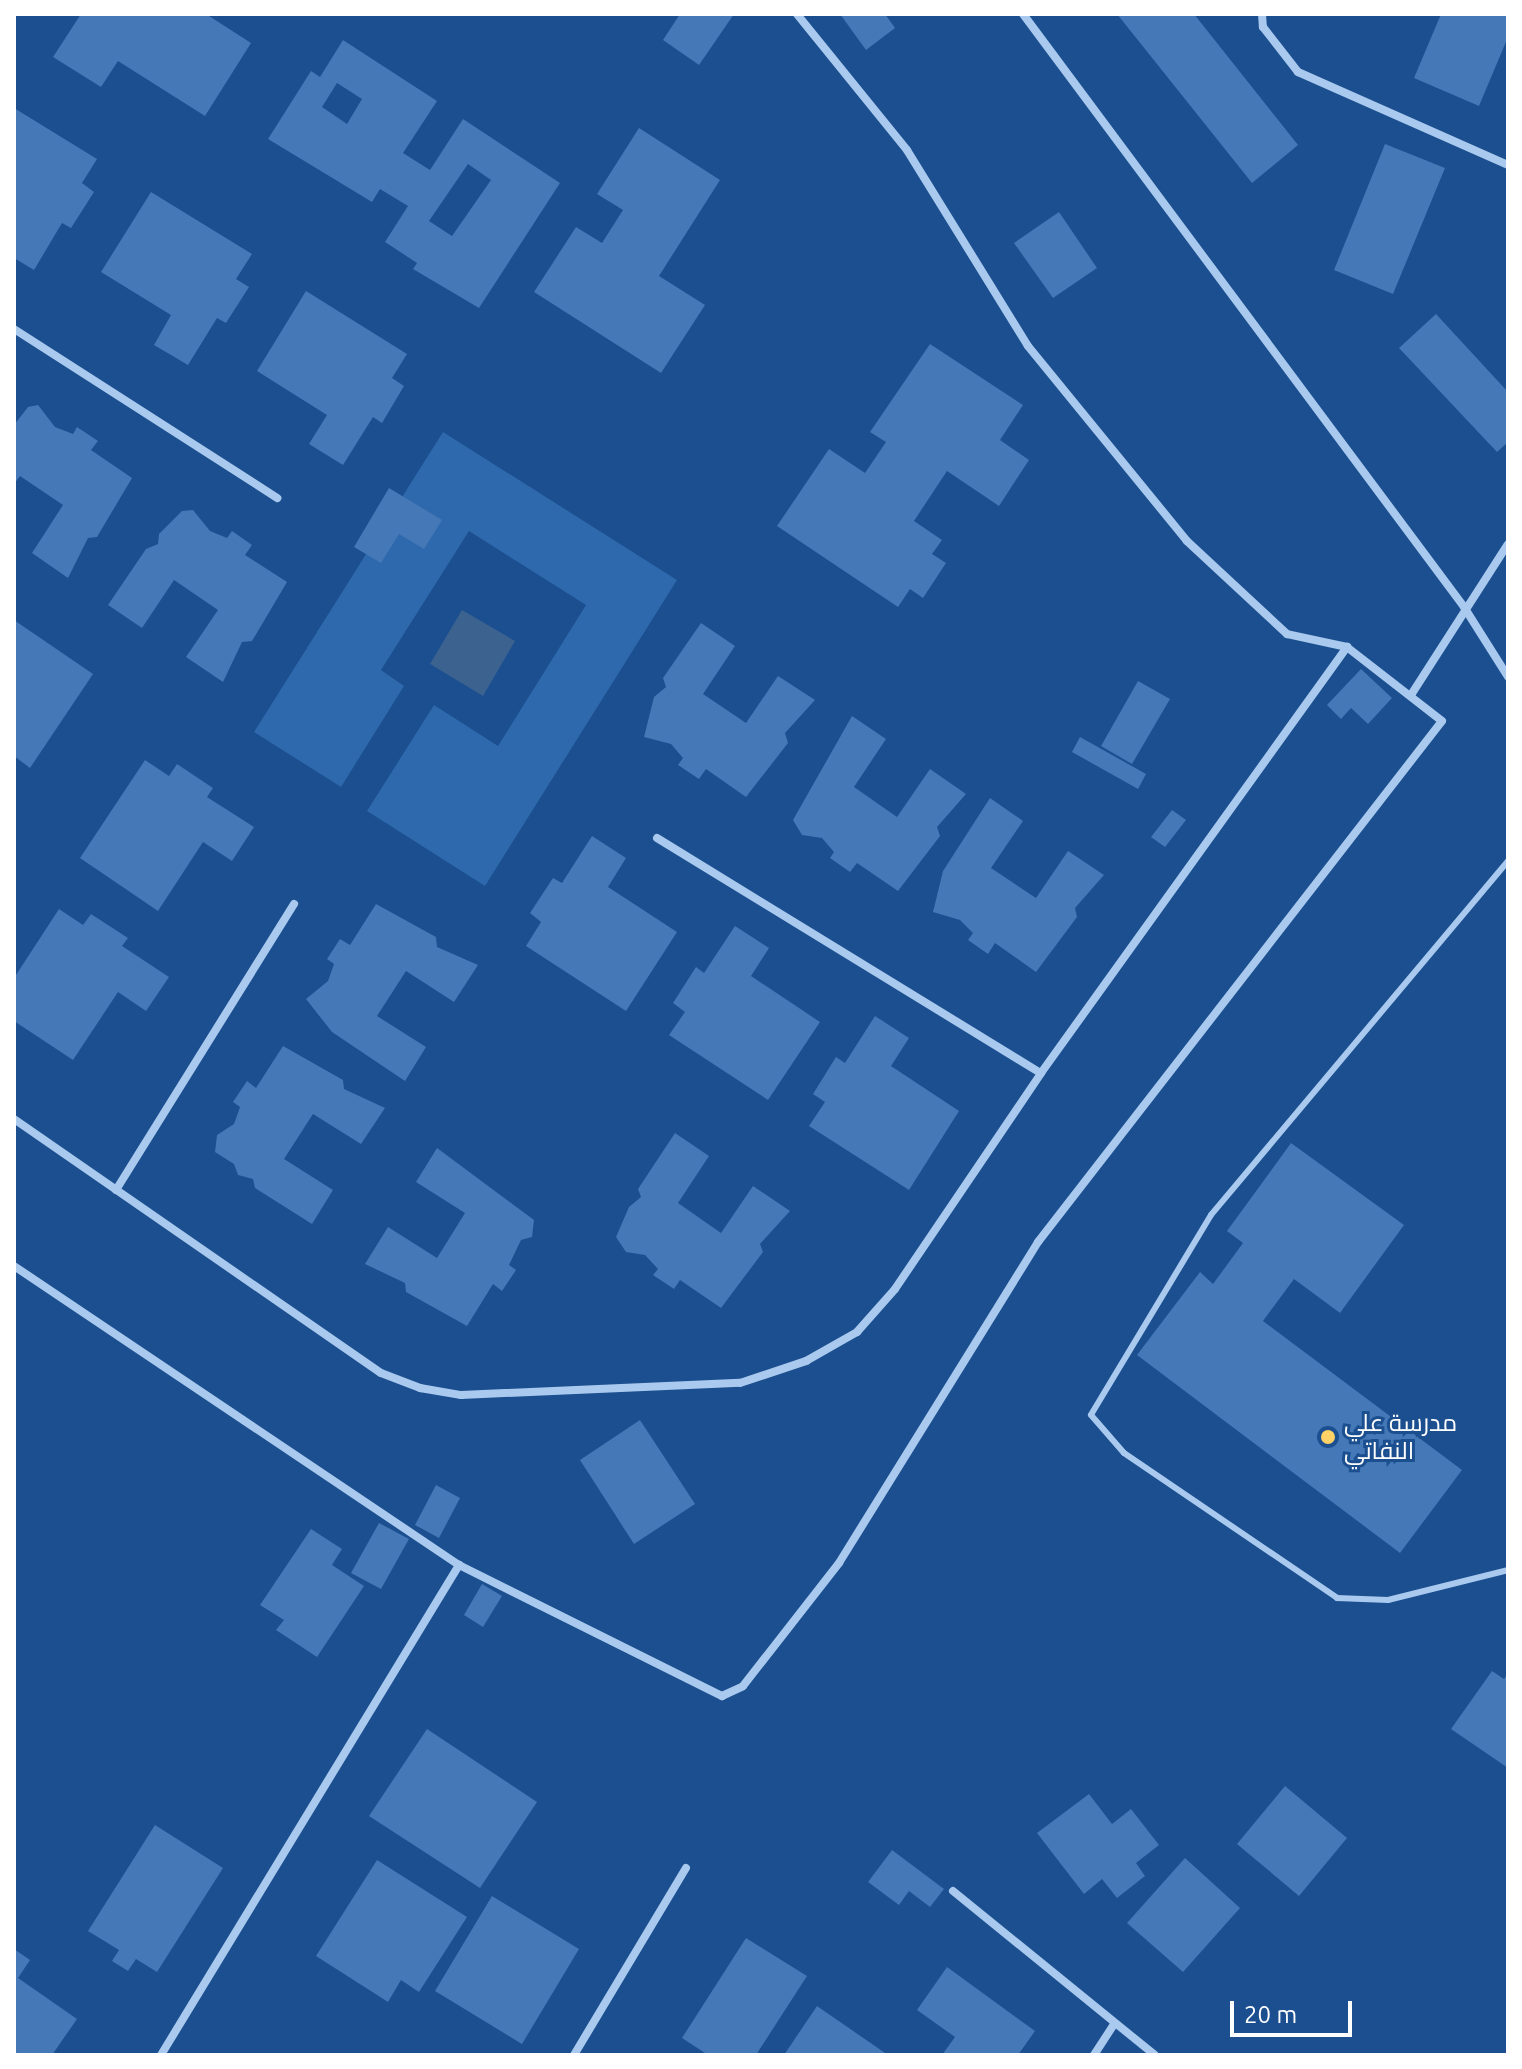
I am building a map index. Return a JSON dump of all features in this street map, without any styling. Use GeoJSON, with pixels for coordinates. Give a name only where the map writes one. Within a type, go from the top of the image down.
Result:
{"type":"FeatureCollection","features":[{"type":"Feature","properties":{"kind":"street"},"geometry":{"type":"LineString","coordinates":[[14,1266],[459,1565],[722,1696],[743,1686],[839,1563],[1038,1242],[1442,721],[1347,647],[1287,634],[1187,541],[1028,346],[907,150],[797,14]]}},
{"type":"Feature","properties":{"kind":"street"},"geometry":{"type":"LineString","coordinates":[[1023,14],[1464,607],[1508,677]]}},
{"type":"Feature","properties":{"kind":"street"},"geometry":{"type":"LineString","coordinates":[[1262,14],[1263,27],[1298,72],[1508,165]]}},
{"type":"Feature","properties":{"kind":"street"},"geometry":{"type":"LineString","coordinates":[[14,329],[277,498]]}},
{"type":"Feature","properties":{"kind":"street"},"geometry":{"type":"LineString","coordinates":[[1411,695],[1464,607],[1508,544]]}},
{"type":"Feature","properties":{"kind":"street"},"geometry":{"type":"LineString","coordinates":[[14,1119],[381,1373],[420,1388],[461,1395],[740,1383],[806,1361],[857,1332],[895,1289],[1041,1073],[1347,647]]}},
{"type":"Feature","properties":{"kind":"street"},"geometry":{"type":"LineString","coordinates":[[657,838],[1041,1073]]}},
{"type":"Feature","properties":{"kind":"street"},"geometry":{"type":"LineString","coordinates":[[116,1190],[294,904]]}},
{"type":"Feature","properties":{"kind":"street"},"geometry":{"type":"LineString","coordinates":[[161,2055],[459,1565]]}},
{"type":"Feature","properties":{"kind":"street"},"geometry":{"type":"LineString","coordinates":[[574,2055],[686,1868]]}},
{"type":"Feature","properties":{"kind":"street"},"geometry":{"type":"LineString","coordinates":[[953,1891],[1155,2055]]}},
{"type":"Feature","properties":{"kind":"street"},"geometry":{"type":"LineString","coordinates":[[1094,2055],[1114,2024]]}},
{"type":"Feature","properties":{"kind":"lane"},"geometry":{"type":"LineString","coordinates":[[1508,861],[1211,1215],[1091,1415],[1124,1453],[1337,1598],[1388,1600],[1508,1570]]}},
{"type":"Feature","properties":{"kind":"shaded area"},"geometry":{"type":"Polygon","coordinates":[[[443,432],[677,580],[485,886],[367,811],[434,705],[498,746],[586,605],[469,531],[381,670],[404,686],[341,787],[254,732],[443,432]]]}},
{"type":"Feature","properties":{"kind":"shaded area"},"geometry":{"type":"Polygon","coordinates":[[[462,610],[515,641],[483,696],[430,664],[462,610]]]}},
{"type":"Feature","properties":{"kind":"building"},"geometry":{"type":"Polygon","coordinates":[[[81,14],[206,14],[251,43],[205,116],[118,61],[101,87],[53,57],[81,14]]]}},
{"type":"Feature","properties":{"kind":"building"},"geometry":{"type":"Polygon","coordinates":[[[680,14],[734,14],[699,65],[663,40],[680,14]]]}},
{"type":"Feature","properties":{"kind":"building"},"geometry":{"type":"Polygon","coordinates":[[[840,14],[885,14],[895,28],[866,50],[840,14]]]}},
{"type":"Feature","properties":{"kind":"building"},"geometry":{"type":"Polygon","coordinates":[[[1117,14],[1194,14],[1298,145],[1252,183],[1117,14]]]}},
{"type":"Feature","properties":{"kind":"building"},"geometry":{"type":"Polygon","coordinates":[[[1441,14],[1508,14],[1508,37],[1479,106],[1414,78],[1441,14]]]}},
{"type":"Feature","properties":{"kind":"building"},"geometry":{"type":"Polygon","coordinates":[[[343,40],[437,101],[403,153],[430,170],[463,119],[560,183],[479,308],[413,269],[417,263],[385,242],[408,206],[380,189],[372,202],[268,139],[311,71],[320,77],[343,40]],[[337,83],[322,107],[347,124],[362,99],[337,83]],[[468,164],[429,221],[452,236],[491,180],[468,164]]]}},
{"type":"Feature","properties":{"kind":"building"},"geometry":{"type":"Polygon","coordinates":[[[14,108],[97,159],[82,183],[94,192],[71,228],[62,223],[34,270],[14,258],[14,108]]]}},
{"type":"Feature","properties":{"kind":"building"},"geometry":{"type":"Polygon","coordinates":[[[639,128],[720,180],[659,276],[705,305],[661,373],[534,292],[576,227],[602,243],[623,210],[597,194],[639,128]]]}},
{"type":"Feature","properties":{"kind":"building"},"geometry":{"type":"Polygon","coordinates":[[[1385,144],[1445,168],[1393,294],[1334,270],[1385,144]]]}},
{"type":"Feature","properties":{"kind":"building"},"geometry":{"type":"Polygon","coordinates":[[[151,192],[252,254],[236,279],[249,287],[226,323],[217,318],[188,365],[154,345],[171,315],[101,272],[151,192]]]}},
{"type":"Feature","properties":{"kind":"building"},"geometry":{"type":"Polygon","coordinates":[[[1059,212],[1097,268],[1053,298],[1014,243],[1059,212]]]}},
{"type":"Feature","properties":{"kind":"building"},"geometry":{"type":"Polygon","coordinates":[[[306,291],[407,354],[392,378],[404,386],[382,423],[373,417],[343,465],[309,444],[327,415],[257,371],[306,291]]]}},
{"type":"Feature","properties":{"kind":"building"},"geometry":{"type":"Polygon","coordinates":[[[1436,314],[1508,392],[1508,442],[1497,452],[1399,348],[1436,314]]]}},
{"type":"Feature","properties":{"kind":"building"},"geometry":{"type":"Polygon","coordinates":[[[930,344],[1023,405],[1000,440],[1029,460],[999,506],[947,471],[914,521],[942,540],[932,554],[946,563],[923,598],[910,589],[898,607],[777,526],[829,449],[865,473],[886,442],[870,432],[930,344]]]}},
{"type":"Feature","properties":{"kind":"building"},"geometry":{"type":"Polygon","coordinates":[[[38,405],[55,427],[73,434],[77,427],[98,441],[91,450],[132,478],[97,537],[88,538],[68,578],[32,553],[63,505],[20,476],[14,484],[14,425],[28,407],[38,405]]]}},
{"type":"Feature","properties":{"kind":"building"},"geometry":{"type":"Polygon","coordinates":[[[389,488],[442,520],[424,549],[399,534],[381,563],[354,547],[389,488]]]}},
{"type":"Feature","properties":{"kind":"building"},"geometry":{"type":"Polygon","coordinates":[[[193,510],[210,531],[227,538],[232,531],[252,545],[245,555],[287,582],[252,641],[242,642],[223,682],[186,657],[218,610],[174,580],[142,628],[108,605],[146,549],[158,544],[159,534],[182,511],[193,510]]]}},
{"type":"Feature","properties":{"kind":"building"},"geometry":{"type":"Polygon","coordinates":[[[14,620],[93,674],[30,768],[14,756],[14,620]]]}},
{"type":"Feature","properties":{"kind":"building"},"geometry":{"type":"Polygon","coordinates":[[[701,623],[735,646],[703,694],[746,723],[778,676],[815,700],[785,733],[788,743],[746,797],[706,769],[699,779],[678,765],[683,758],[671,744],[644,737],[654,697],[666,687],[663,678],[701,623]]]}},
{"type":"Feature","properties":{"kind":"building"},"geometry":{"type":"Polygon","coordinates":[[[1361,669],[1392,698],[1368,724],[1351,708],[1341,719],[1327,705],[1361,669]]]}},
{"type":"Feature","properties":{"kind":"building"},"geometry":{"type":"Polygon","coordinates":[[[1138,681],[1170,699],[1132,764],[1101,746],[1138,681]]]}},
{"type":"Feature","properties":{"kind":"building"},"geometry":{"type":"Polygon","coordinates":[[[852,716],[886,739],[854,787],[897,817],[930,769],[966,794],[937,827],[940,836],[898,891],[857,863],[850,872],[830,858],[834,852],[822,838],[802,835],[793,820],[852,716]]]}},
{"type":"Feature","properties":{"kind":"building"},"geometry":{"type":"Polygon","coordinates":[[[1080,737],[1146,774],[1138,789],[1072,752],[1080,737]]]}},
{"type":"Feature","properties":{"kind":"building"},"geometry":{"type":"Polygon","coordinates":[[[145,760],[169,776],[177,764],[213,788],[207,797],[254,827],[232,861],[203,842],[158,911],[80,858],[145,760]]]}},
{"type":"Feature","properties":{"kind":"building"},"geometry":{"type":"Polygon","coordinates":[[[990,798],[1023,821],[991,868],[1036,898],[1068,851],[1104,875],[1075,908],[1077,917],[1036,972],[995,943],[988,954],[968,940],[973,933],[960,920],[933,912],[943,871],[990,798]]]}},
{"type":"Feature","properties":{"kind":"building"},"geometry":{"type":"Polygon","coordinates":[[[1172,810],[1186,820],[1165,847],[1151,837],[1172,810]]]}},
{"type":"Feature","properties":{"kind":"building"},"geometry":{"type":"Polygon","coordinates":[[[592,836],[626,858],[608,887],[677,932],[626,1011],[526,946],[541,922],[530,913],[553,878],[562,883],[592,836]]]}},
{"type":"Feature","properties":{"kind":"building"},"geometry":{"type":"Polygon","coordinates":[[[376,904],[436,937],[437,947],[478,965],[454,1002],[406,971],[377,1016],[426,1047],[405,1081],[332,1032],[306,999],[328,981],[334,964],[327,959],[340,939],[350,945],[376,904]]]}},
{"type":"Feature","properties":{"kind":"building"},"geometry":{"type":"Polygon","coordinates":[[[59,909],[83,925],[91,914],[128,938],[122,946],[169,977],[146,1011],[118,992],[73,1060],[14,1021],[14,978],[59,909]]]}},
{"type":"Feature","properties":{"kind":"building"},"geometry":{"type":"Polygon","coordinates":[[[735,926],[769,948],[751,976],[820,1022],[768,1100],[669,1035],[685,1012],[673,1003],[696,967],[704,973],[735,926]]]}},
{"type":"Feature","properties":{"kind":"building"},"geometry":{"type":"Polygon","coordinates":[[[875,1016],[909,1038],[891,1066],[959,1111],[909,1190],[809,1126],[825,1102],[813,1094],[836,1057],[845,1063],[875,1016]]]}},
{"type":"Feature","properties":{"kind":"building"},"geometry":{"type":"Polygon","coordinates":[[[283,1046],[343,1080],[344,1089],[385,1108],[361,1144],[313,1114],[284,1159],[333,1190],[312,1224],[255,1188],[253,1179],[238,1175],[234,1164],[215,1152],[217,1135],[234,1124],[240,1107],[233,1102],[247,1081],[256,1088],[283,1046]]]}},
{"type":"Feature","properties":{"kind":"building"},"geometry":{"type":"Polygon","coordinates":[[[675,1133],[709,1156],[678,1203],[721,1233],[753,1186],[790,1211],[760,1244],[763,1252],[721,1308],[680,1280],[674,1289],[653,1275],[658,1269],[645,1255],[626,1252],[616,1237],[629,1207],[641,1197],[638,1189],[675,1133]]]}},
{"type":"Feature","properties":{"kind":"building"},"geometry":{"type":"Polygon","coordinates":[[[1291,1143],[1404,1225],[1340,1313],[1294,1279],[1263,1321],[1462,1470],[1400,1553],[1137,1355],[1200,1272],[1213,1284],[1243,1243],[1227,1231],[1291,1143]]]}},
{"type":"Feature","properties":{"kind":"building"},"geometry":{"type":"Polygon","coordinates":[[[437,1148],[534,1220],[532,1237],[521,1240],[509,1265],[516,1270],[502,1291],[493,1284],[467,1326],[406,1292],[405,1283],[365,1264],[388,1227],[437,1258],[465,1213],[416,1182],[437,1148]]]}},
{"type":"Feature","properties":{"kind":"building"},"geometry":{"type":"Polygon","coordinates":[[[640,1420],[695,1504],[634,1544],[580,1460],[640,1420]]]}},
{"type":"Feature","properties":{"kind":"building"},"geometry":{"type":"Polygon","coordinates":[[[436,1485],[460,1498],[439,1538],[415,1525],[436,1485]]]}},
{"type":"Feature","properties":{"kind":"building"},"geometry":{"type":"Polygon","coordinates":[[[379,1523],[409,1539],[381,1589],[351,1573],[379,1523]]]}},
{"type":"Feature","properties":{"kind":"building"},"geometry":{"type":"Polygon","coordinates":[[[311,1529],[342,1549],[332,1565],[364,1586],[317,1657],[276,1630],[284,1620],[260,1605],[311,1529]]]}},
{"type":"Feature","properties":{"kind":"building"},"geometry":{"type":"Polygon","coordinates":[[[482,1584],[502,1596],[483,1627],[464,1615],[482,1584]]]}},
{"type":"Feature","properties":{"kind":"building"},"geometry":{"type":"Polygon","coordinates":[[[1492,1671],[1504,1679],[1508,1673],[1508,1768],[1451,1729],[1492,1671]]]}},
{"type":"Feature","properties":{"kind":"building"},"geometry":{"type":"Polygon","coordinates":[[[427,1729],[537,1802],[480,1888],[369,1816],[427,1729]]]}},
{"type":"Feature","properties":{"kind":"building"},"geometry":{"type":"Polygon","coordinates":[[[1285,1786],[1347,1838],[1299,1896],[1237,1844],[1285,1786]]]}},
{"type":"Feature","properties":{"kind":"building"},"geometry":{"type":"Polygon","coordinates":[[[1089,1794],[1112,1824],[1131,1809],[1159,1845],[1136,1863],[1145,1876],[1117,1898],[1102,1879],[1084,1894],[1037,1833],[1089,1794]]]}},
{"type":"Feature","properties":{"kind":"building"},"geometry":{"type":"Polygon","coordinates":[[[155,1825],[223,1868],[157,1972],[136,1959],[128,1971],[112,1961],[119,1950],[88,1931],[155,1825]]]}},
{"type":"Feature","properties":{"kind":"building"},"geometry":{"type":"Polygon","coordinates":[[[892,1850],[944,1889],[930,1907],[909,1891],[899,1905],[868,1882],[892,1850]]]}},
{"type":"Feature","properties":{"kind":"building"},"geometry":{"type":"Polygon","coordinates":[[[1185,1858],[1240,1908],[1183,1972],[1127,1923],[1185,1858]]]}},
{"type":"Feature","properties":{"kind":"building"},"geometry":{"type":"Polygon","coordinates":[[[377,1860],[467,1917],[419,1992],[401,1980],[388,2002],[316,1956],[377,1860]]]}},
{"type":"Feature","properties":{"kind":"building"},"geometry":{"type":"Polygon","coordinates":[[[492,1896],[579,1949],[522,2044],[435,1991],[492,1896]]]}},
{"type":"Feature","properties":{"kind":"building"},"geometry":{"type":"Polygon","coordinates":[[[746,1938],[807,1976],[756,2055],[708,2055],[682,2038],[746,1938]]]}},
{"type":"Feature","properties":{"kind":"building"},"geometry":{"type":"Polygon","coordinates":[[[14,1949],[30,1960],[18,1978],[77,2019],[52,2055],[14,2055],[14,1949]]]}},
{"type":"Feature","properties":{"kind":"building"},"geometry":{"type":"Polygon","coordinates":[[[947,1967],[1035,2031],[1018,2055],[942,2055],[955,2037],[917,2010],[947,1967]]]}},
{"type":"Feature","properties":{"kind":"building"},"geometry":{"type":"Polygon","coordinates":[[[817,2006],[888,2055],[784,2055],[817,2006]]]}},
{"type":"Feature","properties":{"kind":"place","name":"مدرسة علي النفاتي"},"geometry":{"type":"Point","coordinates":[1328,1437]}}]}
